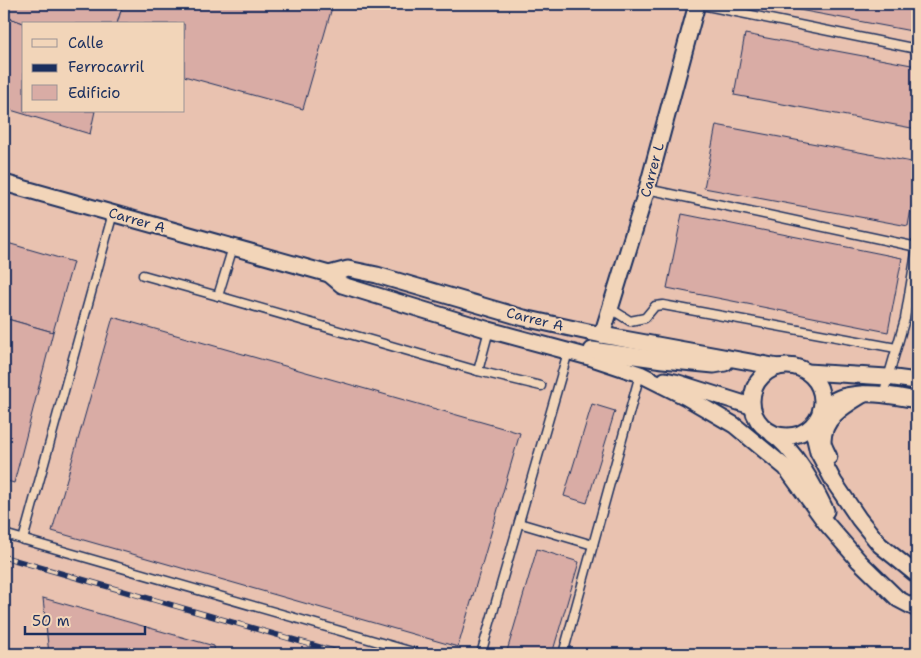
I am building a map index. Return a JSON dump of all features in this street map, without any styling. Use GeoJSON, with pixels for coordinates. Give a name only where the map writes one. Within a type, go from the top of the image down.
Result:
{"type":"FeatureCollection","features":[{"type":"Feature","properties":{"kind":"street","name":"Carrer L"},"geometry":{"type":"LineString","coordinates":[[602,335],[647,189],[697,4]]}},
{"type":"Feature","properties":{"kind":"street","name":"Carrer A"},"geometry":{"type":"LineString","coordinates":[[4,183],[329,274],[342,285],[489,330],[589,357],[643,376]]}},
{"type":"Feature","properties":{"kind":"street","name":"Carrer A"},"geometry":{"type":"LineString","coordinates":[[329,274],[348,269],[377,274],[524,318],[602,335],[778,367]]}},
{"type":"Feature","properties":{"kind":"street","name":"Carrer A"},"geometry":{"type":"LineString","coordinates":[[568,352],[574,346],[617,355],[663,360],[714,364],[743,362]]}},
{"type":"Feature","properties":{"kind":"street"},"geometry":{"type":"LineString","coordinates":[[769,432],[784,436],[799,434],[812,426],[818,418],[822,395],[817,382],[807,372],[798,367],[778,367],[766,372],[757,382],[752,393],[751,406],[757,421],[769,432],[782,441],[808,477],[827,513],[859,561]]}},
{"type":"Feature","properties":{"kind":"street"},"geometry":{"type":"LineString","coordinates":[[807,372],[887,377],[917,381]]}},
{"type":"Feature","properties":{"kind":"street"},"geometry":{"type":"LineString","coordinates":[[643,376],[675,382],[751,406]]}},
{"type":"Feature","properties":{"kind":"street"},"geometry":{"type":"LineString","coordinates":[[643,376],[686,397],[734,425],[786,468],[826,523],[859,561],[898,599],[917,609]]}},
{"type":"Feature","properties":{"kind":"street"},"geometry":{"type":"LineString","coordinates":[[821,409],[841,398],[864,394],[917,400]]}},
{"type":"Feature","properties":{"kind":"street"},"geometry":{"type":"LineString","coordinates":[[834,482],[831,463],[823,442],[829,420],[843,407],[864,394]]}},
{"type":"Feature","properties":{"kind":"street"},"geometry":{"type":"LineString","coordinates":[[812,426],[818,452],[834,482],[880,545],[917,575]]}},
{"type":"Feature","properties":{"kind":"lane"},"geometry":{"type":"LineString","coordinates":[[697,4],[917,49]]}},
{"type":"Feature","properties":{"kind":"lane"},"geometry":{"type":"LineString","coordinates":[[647,189],[917,247],[904,319],[883,395]]}},
{"type":"Feature","properties":{"kind":"lane"},"geometry":{"type":"LineString","coordinates":[[23,540],[113,213]]}},
{"type":"Feature","properties":{"kind":"lane"},"geometry":{"type":"LineString","coordinates":[[218,296],[233,247]]}},
{"type":"Feature","properties":{"kind":"lane"},"geometry":{"type":"LineString","coordinates":[[143,275],[478,371],[541,386]]}},
{"type":"Feature","properties":{"kind":"lane"},"geometry":{"type":"LineString","coordinates":[[611,309],[630,321],[645,318],[655,306],[663,305],[896,348]]}},
{"type":"Feature","properties":{"kind":"lane"},"geometry":{"type":"LineString","coordinates":[[478,371],[489,330]]}},
{"type":"Feature","properties":{"kind":"lane"},"geometry":{"type":"LineString","coordinates":[[481,654],[568,352]]}},
{"type":"Feature","properties":{"kind":"lane"},"geometry":{"type":"LineString","coordinates":[[563,654],[643,376]]}},
{"type":"Feature","properties":{"kind":"lane"},"geometry":{"type":"LineString","coordinates":[[519,523],[593,545]]}},
{"type":"Feature","properties":{"kind":"lane"},"geometry":{"type":"LineString","coordinates":[[4,534],[420,654]]}},
{"type":"Feature","properties":{"kind":"shaded area"},"geometry":{"type":"Polygon","coordinates":[[[4,4],[917,4],[917,654],[4,654],[4,4]]]}},
{"type":"Feature","properties":{"kind":"building"},"geometry":{"type":"Polygon","coordinates":[[[8,4],[123,4],[118,22],[22,23],[4,16],[8,4]]]}},
{"type":"Feature","properties":{"kind":"building"},"geometry":{"type":"Polygon","coordinates":[[[123,4],[333,4],[303,109],[185,76],[185,22],[118,22],[123,4]]]}},
{"type":"Feature","properties":{"kind":"building"},"geometry":{"type":"Polygon","coordinates":[[[523,4],[551,4],[549,11],[523,4]]]}},
{"type":"Feature","properties":{"kind":"building"},"geometry":{"type":"Polygon","coordinates":[[[767,4],[917,4],[917,32],[767,4]]]}},
{"type":"Feature","properties":{"kind":"building"},"geometry":{"type":"Polygon","coordinates":[[[4,16],[22,23],[22,112],[95,112],[90,134],[4,108],[4,16]]]}},
{"type":"Feature","properties":{"kind":"building"},"geometry":{"type":"Polygon","coordinates":[[[745,34],[917,66],[917,129],[734,95],[745,34]]]}},
{"type":"Feature","properties":{"kind":"building"},"geometry":{"type":"Polygon","coordinates":[[[716,125],[917,163],[917,175],[908,226],[704,188],[716,125]]]}},
{"type":"Feature","properties":{"kind":"building"},"geometry":{"type":"Polygon","coordinates":[[[682,214],[902,258],[888,332],[667,288],[682,214]]]}},
{"type":"Feature","properties":{"kind":"building"},"geometry":{"type":"Polygon","coordinates":[[[4,242],[73,262],[53,332],[4,318],[4,242]]]}},
{"type":"Feature","properties":{"kind":"building"},"geometry":{"type":"Polygon","coordinates":[[[113,317],[520,433],[458,647],[52,531],[113,317]]]}},
{"type":"Feature","properties":{"kind":"building"},"geometry":{"type":"Polygon","coordinates":[[[4,318],[53,332],[14,483],[4,480],[4,318]]]}},
{"type":"Feature","properties":{"kind":"building"},"geometry":{"type":"Polygon","coordinates":[[[592,404],[615,411],[587,503],[564,496],[592,404]]]}},
{"type":"Feature","properties":{"kind":"building"},"geometry":{"type":"Polygon","coordinates":[[[537,549],[579,562],[552,654],[518,654],[507,651],[537,549]]]}},
{"type":"Feature","properties":{"kind":"building"},"geometry":{"type":"Polygon","coordinates":[[[43,598],[214,646],[215,654],[49,654],[43,598]]]}},
{"type":"Feature","properties":{"kind":"railway"},"geometry":{"type":"LineString","coordinates":[[4,557],[344,654]]}}]}
